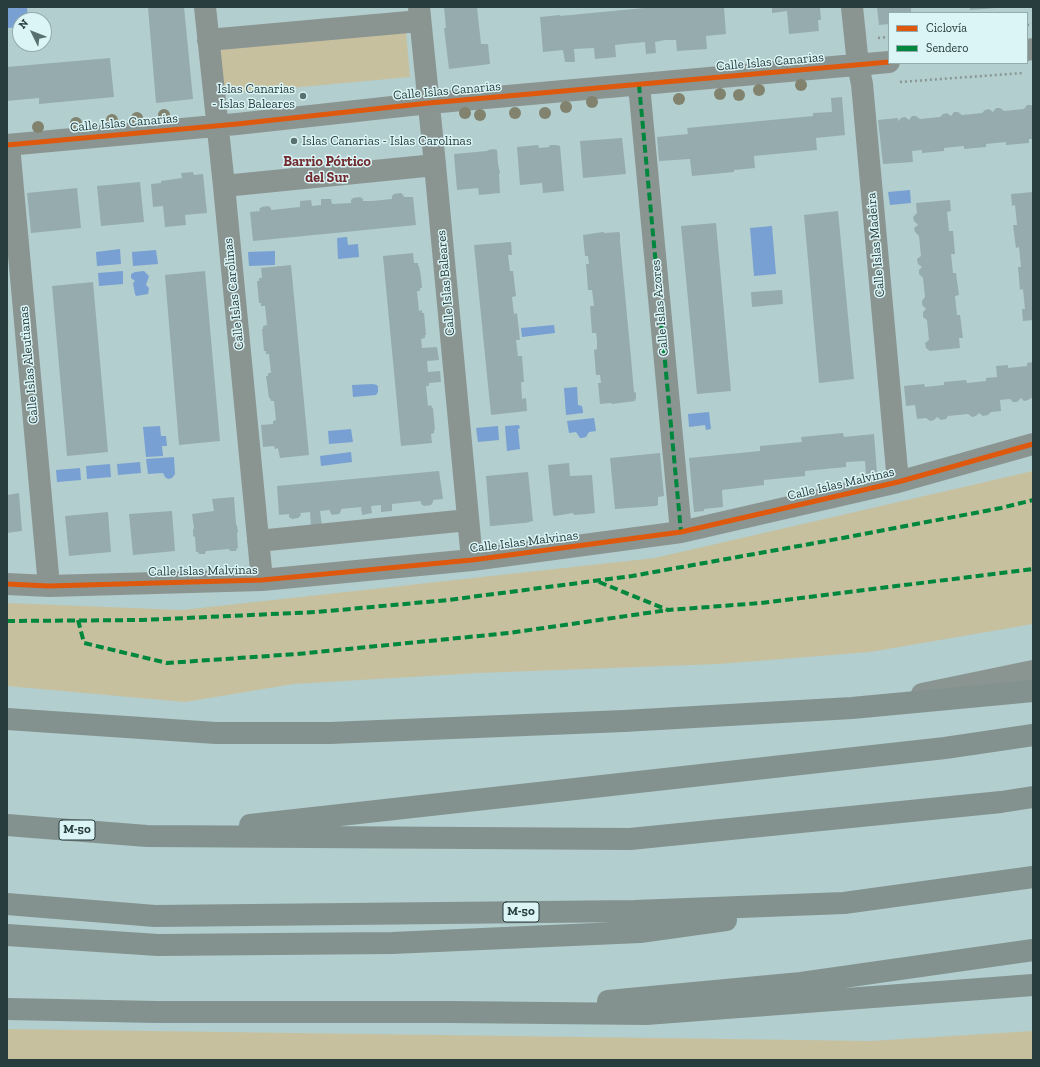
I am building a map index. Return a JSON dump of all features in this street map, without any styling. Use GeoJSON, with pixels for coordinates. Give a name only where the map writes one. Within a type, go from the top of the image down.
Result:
{"type":"FeatureCollection","features":[{"type":"Feature","properties":{"kind":"highway"},"geometry":{"type":"LineString","coordinates":[[7,719],[216,734],[330,734],[616,721],[852,708],[1033,691]]}},
{"type":"Feature","properties":{"kind":"highway"},"geometry":{"type":"LineString","coordinates":[[147,836],[937,749],[1033,735]]}},
{"type":"Feature","properties":{"kind":"highway","name":"M-50"},"geometry":{"type":"LineString","coordinates":[[7,825],[147,836],[630,839],[1001,802],[1033,797]]}},
{"type":"Feature","properties":{"kind":"highway","name":"M-50"},"geometry":{"type":"LineString","coordinates":[[7,904],[163,916],[635,911],[844,903],[1033,877]]}},
{"type":"Feature","properties":{"kind":"highway"},"geometry":{"type":"LineString","coordinates":[[7,935],[158,945],[392,943],[640,932],[844,903]]}},
{"type":"Feature","properties":{"kind":"highway"},"geometry":{"type":"LineString","coordinates":[[451,1012],[642,998],[801,983],[1033,950]]}},
{"type":"Feature","properties":{"kind":"highway"},"geometry":{"type":"LineString","coordinates":[[7,1009],[157,1012],[451,1012],[646,1014],[1033,985]]}},
{"type":"Feature","properties":{"kind":"street","name":"Calle Islas Carolinas"},"geometry":{"type":"LineString","coordinates":[[205,7],[262,580]]}},
{"type":"Feature","properties":{"kind":"street","name":"Calle Islas Madeira"},"geometry":{"type":"LineString","coordinates":[[852,7],[858,65],[862,84],[898,482]]}},
{"type":"Feature","properties":{"kind":"street"},"geometry":{"type":"LineString","coordinates":[[208,40],[419,14]]}},
{"type":"Feature","properties":{"kind":"street","name":"Calle Islas Baleares"},"geometry":{"type":"LineString","coordinates":[[419,14],[429,103],[472,560]]}},
{"type":"Feature","properties":{"kind":"street","name":"Calle Islas Canarias"},"geometry":{"type":"LineString","coordinates":[[8,145],[429,103],[888,62]]}},
{"type":"Feature","properties":{"kind":"street","name":"Calle Islas Azores"},"geometry":{"type":"LineString","coordinates":[[639,85],[681,532]]}},
{"type":"Feature","properties":{"kind":"street","name":"Calle Islas Aleutianas"},"geometry":{"type":"LineString","coordinates":[[8,145],[49,586]]}},
{"type":"Feature","properties":{"kind":"street"},"geometry":{"type":"LineString","coordinates":[[224,186],[435,165]]}},
{"type":"Feature","properties":{"kind":"street","name":"Calle Islas Malvinas"},"geometry":{"type":"LineString","coordinates":[[7,584],[49,586],[262,580],[472,560],[681,532],[898,482],[1033,444]]}},
{"type":"Feature","properties":{"kind":"street"},"geometry":{"type":"LineString","coordinates":[[258,541],[468,520]]}},
{"type":"Feature","properties":{"kind":"street"},"geometry":{"type":"LineString","coordinates":[[852,708],[1033,671]]}},
{"type":"Feature","properties":{"kind":"shaded area"},"geometry":{"type":"Polygon","coordinates":[[[406,31],[410,77],[224,94],[220,48],[406,31]]]}},
{"type":"Feature","properties":{"kind":"shaded area"},"geometry":{"type":"Polygon","coordinates":[[[1033,471],[1033,624],[870,652],[718,664],[478,673],[293,684],[185,702],[7,686],[7,603],[182,610],[655,558],[1033,471]]]}},
{"type":"Feature","properties":{"kind":"shaded area"},"geometry":{"type":"Polygon","coordinates":[[[7,1029],[871,1041],[1033,1031],[1033,1060],[7,1060],[7,1029]]]}},
{"type":"Feature","properties":{"kind":"water"},"geometry":{"type":"Polygon","coordinates":[[[7,7],[27,7],[27,12],[12,12],[12,28],[7,28],[7,7]]]}},
{"type":"Feature","properties":{"kind":"water"},"geometry":{"type":"Polygon","coordinates":[[[910,190],[911,203],[890,205],[888,192],[910,190]]]}},
{"type":"Feature","properties":{"kind":"water"},"geometry":{"type":"Polygon","coordinates":[[[772,226],[776,274],[754,276],[750,228],[772,226]]]}},
{"type":"Feature","properties":{"kind":"water"},"geometry":{"type":"Polygon","coordinates":[[[347,237],[348,245],[358,244],[359,257],[338,259],[337,238],[347,237]]]}},
{"type":"Feature","properties":{"kind":"water"},"geometry":{"type":"Polygon","coordinates":[[[120,249],[121,264],[97,266],[96,252],[120,249]]]}},
{"type":"Feature","properties":{"kind":"water"},"geometry":{"type":"Polygon","coordinates":[[[156,250],[158,264],[133,266],[132,252],[156,250]]]}},
{"type":"Feature","properties":{"kind":"water"},"geometry":{"type":"Polygon","coordinates":[[[275,251],[275,265],[249,266],[248,252],[275,251]]]}},
{"type":"Feature","properties":{"kind":"water"},"geometry":{"type":"Polygon","coordinates":[[[123,271],[123,284],[99,286],[98,273],[123,271]]]}},
{"type":"Feature","properties":{"kind":"water"},"geometry":{"type":"Polygon","coordinates":[[[144,271],[149,276],[146,285],[149,288],[148,294],[136,296],[133,283],[135,281],[131,278],[131,274],[144,271]]]}},
{"type":"Feature","properties":{"kind":"water"},"geometry":{"type":"Polygon","coordinates":[[[554,325],[555,333],[522,337],[521,328],[554,325]]]}},
{"type":"Feature","properties":{"kind":"water"},"geometry":{"type":"Polygon","coordinates":[[[352,385],[377,385],[378,387],[378,392],[376,395],[353,397],[352,385]]]}},
{"type":"Feature","properties":{"kind":"water"},"geometry":{"type":"Polygon","coordinates":[[[577,387],[578,405],[582,406],[583,413],[566,415],[564,388],[577,387]]]}},
{"type":"Feature","properties":{"kind":"water"},"geometry":{"type":"Polygon","coordinates":[[[709,412],[711,429],[706,430],[705,425],[689,427],[688,414],[709,412]]]}},
{"type":"Feature","properties":{"kind":"water"},"geometry":{"type":"Polygon","coordinates":[[[594,418],[596,431],[589,432],[586,437],[580,438],[576,432],[569,433],[567,421],[594,418]]]}},
{"type":"Feature","properties":{"kind":"water"},"geometry":{"type":"Polygon","coordinates":[[[519,425],[520,449],[507,451],[505,426],[519,425]]]}},
{"type":"Feature","properties":{"kind":"water"},"geometry":{"type":"Polygon","coordinates":[[[160,426],[161,436],[166,436],[167,446],[162,446],[163,456],[146,457],[143,427],[160,426]]]}},
{"type":"Feature","properties":{"kind":"water"},"geometry":{"type":"Polygon","coordinates":[[[498,426],[499,440],[478,442],[476,428],[498,426]]]}},
{"type":"Feature","properties":{"kind":"water"},"geometry":{"type":"Polygon","coordinates":[[[351,429],[353,442],[329,444],[328,431],[351,429]]]}},
{"type":"Feature","properties":{"kind":"water"},"geometry":{"type":"Polygon","coordinates":[[[351,452],[352,462],[321,466],[320,456],[351,452]]]}},
{"type":"Feature","properties":{"kind":"water"},"geometry":{"type":"Polygon","coordinates":[[[174,457],[175,474],[172,478],[168,479],[163,473],[148,474],[146,459],[174,457]]]}},
{"type":"Feature","properties":{"kind":"water"},"geometry":{"type":"Polygon","coordinates":[[[140,462],[141,473],[118,475],[117,464],[140,462]]]}},
{"type":"Feature","properties":{"kind":"water"},"geometry":{"type":"Polygon","coordinates":[[[110,464],[111,477],[87,479],[86,466],[110,464]]]}},
{"type":"Feature","properties":{"kind":"water"},"geometry":{"type":"Polygon","coordinates":[[[80,468],[81,480],[57,482],[56,470],[80,468]]]}},
{"type":"Feature","properties":{"kind":"building"},"geometry":{"type":"Polygon","coordinates":[[[148,7],[184,7],[193,99],[156,103],[148,7]]]}},
{"type":"Feature","properties":{"kind":"building"},"geometry":{"type":"Polygon","coordinates":[[[444,7],[477,7],[481,44],[488,44],[490,64],[449,69],[444,28],[446,28],[444,7]]]}},
{"type":"Feature","properties":{"kind":"building"},"geometry":{"type":"Polygon","coordinates":[[[655,7],[724,7],[726,34],[706,36],[707,49],[677,51],[676,40],[665,40],[655,42],[656,53],[646,54],[645,42],[624,44],[615,45],[616,57],[595,59],[594,48],[574,49],[575,62],[565,62],[563,50],[543,52],[540,17],[655,7]]]}},
{"type":"Feature","properties":{"kind":"building"},"geometry":{"type":"Polygon","coordinates":[[[772,7],[820,7],[821,20],[818,20],[819,31],[789,34],[787,11],[772,13],[772,7]]]}},
{"type":"Feature","properties":{"kind":"building"},"geometry":{"type":"Polygon","coordinates":[[[877,7],[911,7],[911,12],[888,12],[888,24],[879,25],[877,7]]]}},
{"type":"Feature","properties":{"kind":"building"},"geometry":{"type":"Polygon","coordinates":[[[970,7],[995,7],[995,8],[970,10],[970,7]]]}},
{"type":"Feature","properties":{"kind":"building"},"geometry":{"type":"Polygon","coordinates":[[[110,58],[114,97],[39,104],[39,98],[7,101],[7,67],[110,58]]]}},
{"type":"Feature","properties":{"kind":"building"},"geometry":{"type":"Polygon","coordinates":[[[842,97],[845,135],[816,138],[817,150],[754,156],[755,168],[734,170],[734,172],[692,176],[690,159],[659,161],[657,137],[688,134],[687,128],[813,116],[813,113],[832,112],[831,98],[842,97]]]}},
{"type":"Feature","properties":{"kind":"building"},"geometry":{"type":"Polygon","coordinates":[[[1027,105],[1033,106],[1033,139],[1029,139],[1029,143],[1006,145],[1006,142],[986,144],[986,147],[964,149],[964,146],[944,148],[944,151],[922,153],[922,150],[912,151],[913,162],[883,164],[878,120],[898,118],[898,121],[905,117],[909,120],[912,116],[916,116],[920,119],[940,117],[947,113],[951,116],[954,112],[958,112],[962,115],[982,113],[989,109],[993,112],[996,108],[1000,108],[1004,111],[1024,109],[1027,105]]]}},
{"type":"Feature","properties":{"kind":"building"},"geometry":{"type":"Polygon","coordinates":[[[622,138],[626,174],[583,178],[580,141],[622,138]]]}},
{"type":"Feature","properties":{"kind":"building"},"geometry":{"type":"Polygon","coordinates":[[[538,145],[539,148],[549,147],[550,145],[560,146],[564,191],[543,193],[542,183],[520,185],[517,147],[538,145]]]}},
{"type":"Feature","properties":{"kind":"building"},"geometry":{"type":"Polygon","coordinates":[[[494,149],[497,150],[500,173],[500,193],[479,195],[478,188],[457,190],[454,154],[494,149]]]}},
{"type":"Feature","properties":{"kind":"building"},"geometry":{"type":"Polygon","coordinates":[[[193,172],[194,175],[203,174],[207,213],[185,215],[186,225],[165,227],[163,206],[153,207],[151,184],[182,178],[181,173],[193,172]]]}},
{"type":"Feature","properties":{"kind":"building"},"geometry":{"type":"Polygon","coordinates":[[[140,182],[144,222],[101,226],[97,186],[140,182]]]}},
{"type":"Feature","properties":{"kind":"building"},"geometry":{"type":"Polygon","coordinates":[[[77,188],[81,228],[31,233],[27,193],[77,188]]]}},
{"type":"Feature","properties":{"kind":"building"},"geometry":{"type":"Polygon","coordinates":[[[1033,192],[1033,320],[1023,321],[1022,309],[1025,309],[1023,289],[1020,290],[1018,267],[1021,267],[1019,247],[1016,248],[1013,225],[1017,225],[1015,205],[1012,206],[1011,194],[1033,192]]]}},
{"type":"Feature","properties":{"kind":"building"},"geometry":{"type":"Polygon","coordinates":[[[401,193],[404,197],[413,197],[416,225],[253,241],[250,212],[260,211],[259,209],[262,207],[268,206],[271,210],[300,207],[300,201],[311,200],[312,206],[321,205],[321,199],[331,199],[332,204],[351,203],[353,198],[360,197],[363,201],[392,199],[394,194],[401,193]]]}},
{"type":"Feature","properties":{"kind":"building"},"geometry":{"type":"Polygon","coordinates":[[[950,200],[951,211],[947,212],[949,231],[953,231],[955,254],[951,254],[953,273],[956,273],[959,295],[955,296],[957,315],[960,315],[963,338],[959,338],[960,348],[930,351],[926,348],[925,343],[929,340],[927,320],[923,317],[923,312],[926,309],[922,305],[922,301],[925,297],[923,278],[919,274],[919,270],[922,267],[918,264],[917,259],[921,256],[919,236],[915,232],[914,228],[918,225],[914,221],[913,217],[917,213],[916,203],[950,200]]]}},
{"type":"Feature","properties":{"kind":"building"},"geometry":{"type":"Polygon","coordinates":[[[838,211],[854,379],[819,383],[804,215],[838,211]]]}},
{"type":"Feature","properties":{"kind":"building"},"geometry":{"type":"Polygon","coordinates":[[[716,223],[731,391],[697,394],[681,226],[716,223]]]}},
{"type":"Feature","properties":{"kind":"building"},"geometry":{"type":"Polygon","coordinates":[[[603,232],[619,232],[620,234],[634,392],[636,393],[635,401],[612,404],[600,404],[598,383],[601,383],[600,375],[596,375],[594,350],[597,349],[597,341],[596,333],[592,333],[590,306],[594,306],[592,290],[588,290],[586,264],[589,264],[588,256],[585,256],[583,235],[603,232]]]}},
{"type":"Feature","properties":{"kind":"building"},"geometry":{"type":"Polygon","coordinates":[[[511,242],[512,255],[508,255],[510,271],[513,271],[516,296],[512,297],[514,314],[517,313],[520,340],[516,340],[518,356],[522,356],[524,382],[521,382],[522,399],[526,398],[527,411],[491,415],[474,245],[511,242]]]}},
{"type":"Feature","properties":{"kind":"building"},"geometry":{"type":"Polygon","coordinates":[[[413,253],[414,263],[418,263],[421,277],[422,288],[420,288],[420,291],[417,291],[419,311],[422,310],[422,313],[424,313],[426,335],[425,338],[421,339],[422,348],[437,347],[439,360],[427,361],[428,372],[440,371],[441,382],[429,383],[429,386],[426,386],[428,406],[431,405],[433,408],[435,430],[434,433],[431,434],[432,443],[401,446],[383,256],[413,253]]]}},
{"type":"Feature","properties":{"kind":"building"},"geometry":{"type":"Polygon","coordinates":[[[291,265],[309,455],[280,458],[278,448],[275,449],[274,446],[263,447],[261,425],[273,424],[273,421],[276,420],[274,401],[271,401],[269,398],[266,376],[268,376],[268,373],[271,373],[269,354],[266,354],[266,351],[264,351],[262,329],[263,326],[267,325],[265,306],[261,306],[261,303],[259,303],[257,281],[259,281],[259,278],[262,278],[261,268],[291,265]]]}},
{"type":"Feature","properties":{"kind":"building"},"geometry":{"type":"Polygon","coordinates":[[[205,271],[220,441],[179,445],[165,275],[205,271]]]}},
{"type":"Feature","properties":{"kind":"building"},"geometry":{"type":"Polygon","coordinates":[[[93,282],[108,452],[67,456],[52,286],[93,282]]]}},
{"type":"Feature","properties":{"kind":"building"},"geometry":{"type":"Polygon","coordinates":[[[782,290],[783,304],[752,307],[751,292],[782,290]]]}},
{"type":"Feature","properties":{"kind":"building"},"geometry":{"type":"Polygon","coordinates":[[[1033,362],[1033,397],[1024,401],[1021,398],[1017,402],[1013,402],[1010,399],[1000,400],[1001,411],[991,412],[988,415],[983,416],[979,413],[972,417],[968,414],[948,416],[946,419],[941,420],[937,417],[930,421],[926,418],[917,419],[915,405],[906,406],[904,386],[924,384],[925,387],[944,385],[944,382],[966,380],[967,383],[986,381],[986,378],[997,377],[996,366],[1008,365],[1008,368],[1018,367],[1027,366],[1027,363],[1033,362]]]}},
{"type":"Feature","properties":{"kind":"building"},"geometry":{"type":"Polygon","coordinates":[[[843,433],[844,437],[874,434],[877,473],[866,474],[865,461],[846,462],[846,467],[805,471],[805,476],[764,480],[764,485],[722,490],[723,507],[704,509],[704,511],[694,512],[689,458],[760,451],[760,446],[802,442],[801,437],[843,433]]]}},
{"type":"Feature","properties":{"kind":"building"},"geometry":{"type":"Polygon","coordinates":[[[660,453],[664,496],[658,497],[658,505],[615,509],[610,458],[660,453]]]}},
{"type":"Feature","properties":{"kind":"building"},"geometry":{"type":"Polygon","coordinates":[[[569,463],[570,476],[592,475],[595,513],[553,515],[548,465],[569,463]]]}},
{"type":"Feature","properties":{"kind":"building"},"geometry":{"type":"Polygon","coordinates":[[[439,471],[443,499],[433,500],[431,505],[424,506],[421,504],[421,501],[392,504],[392,511],[381,512],[381,505],[371,506],[372,513],[362,515],[361,507],[341,509],[339,514],[332,515],[330,510],[320,511],[322,526],[311,527],[310,512],[300,513],[301,515],[298,518],[292,519],[289,517],[289,514],[279,515],[277,486],[439,471]]]}},
{"type":"Feature","properties":{"kind":"building"},"geometry":{"type":"Polygon","coordinates":[[[528,472],[533,521],[490,526],[486,476],[528,472]]]}},
{"type":"Feature","properties":{"kind":"building"},"geometry":{"type":"Polygon","coordinates":[[[19,493],[22,531],[7,533],[7,495],[19,493]]]}},
{"type":"Feature","properties":{"kind":"building"},"geometry":{"type":"Polygon","coordinates":[[[234,497],[238,532],[238,548],[236,551],[230,551],[229,549],[206,551],[205,554],[199,554],[196,552],[195,537],[193,536],[194,528],[192,514],[214,511],[212,499],[234,497]]]}},
{"type":"Feature","properties":{"kind":"building"},"geometry":{"type":"Polygon","coordinates":[[[172,511],[175,551],[133,555],[129,514],[172,511]]]}},
{"type":"Feature","properties":{"kind":"building"},"geometry":{"type":"Polygon","coordinates":[[[108,512],[111,552],[69,556],[65,516],[108,512]]]}},
{"type":"Feature","properties":{"kind":"marked path"},"geometry":{"type":"LineString","coordinates":[[639,85],[681,532]]}},
{"type":"Feature","properties":{"kind":"marked path"},"geometry":{"type":"LineString","coordinates":[[7,621],[142,620],[317,612],[448,600],[632,576],[1001,508],[1033,500]]}},
{"type":"Feature","properties":{"kind":"marked path"},"geometry":{"type":"LineString","coordinates":[[599,582],[668,610],[761,603],[1033,569]]}},
{"type":"Feature","properties":{"kind":"marked path"},"geometry":{"type":"LineString","coordinates":[[78,620],[84,643],[167,663],[297,654],[509,633],[668,610]]}},
{"type":"Feature","properties":{"kind":"cycle path"},"geometry":{"type":"LineString","coordinates":[[7,145],[237,124],[429,103],[888,62]]}},
{"type":"Feature","properties":{"kind":"cycle path"},"geometry":{"type":"LineString","coordinates":[[7,584],[49,586],[262,580],[472,560],[681,532],[898,482],[1033,444]]}},
{"type":"Feature","properties":{"kind":"place","name":"Islas Canarias - Islas Baleares"},"geometry":{"type":"Point","coordinates":[303,96]}},
{"type":"Feature","properties":{"kind":"place","name":"Islas Canarias - Islas Carolinas"},"geometry":{"type":"Point","coordinates":[294,141]}},
{"type":"Feature","properties":{"kind":"district","name":"Barrio Pórtico del Sur"},"geometry":{"type":"Point","coordinates":[327,170]}}]}
